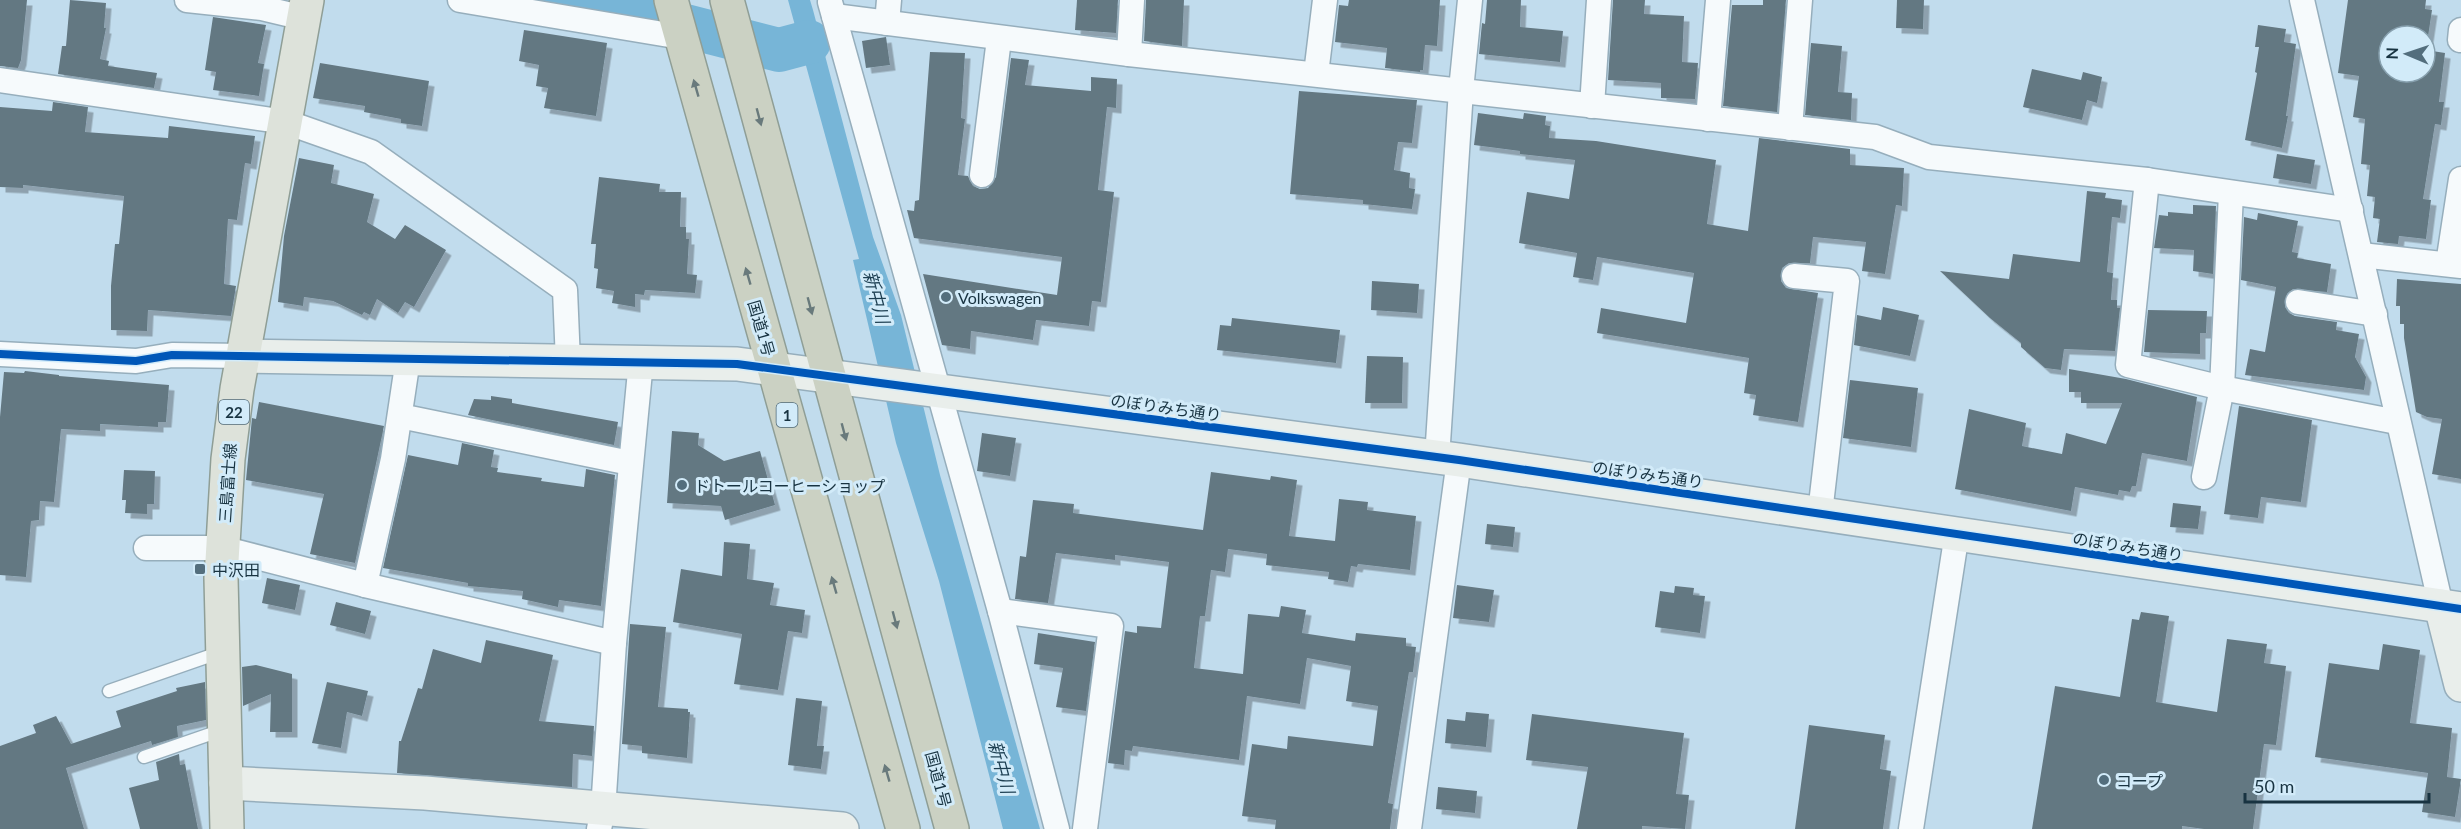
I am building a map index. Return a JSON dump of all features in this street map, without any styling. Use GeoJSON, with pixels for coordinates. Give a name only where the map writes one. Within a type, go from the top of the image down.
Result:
{"type":"FeatureCollection","features":[{"type":"Feature","properties":{"kind":"highway","name":"国道1号"},"geometry":{"type":"LineString","coordinates":[[671,0],[903,829]]}},
{"type":"Feature","properties":{"kind":"highway","name":"国道1号"},"geometry":{"type":"LineString","coordinates":[[728,0],[839,377],[952,829]]}},
{"type":"Feature","properties":{"kind":"main road","name":"三島富士線"},"geometry":{"type":"LineString","coordinates":[[227,829],[221,652],[222,548],[228,459],[237,389],[305,9]]}},
{"type":"Feature","properties":{"kind":"street"},"geometry":{"type":"LineString","coordinates":[[187,0],[262,8],[305,9]]}},
{"type":"Feature","properties":{"kind":"street"},"geometry":{"type":"LineString","coordinates":[[460,0],[681,37]]}},
{"type":"Feature","properties":{"kind":"street"},"geometry":{"type":"LineString","coordinates":[[1129,54],[1132,0]]}},
{"type":"Feature","properties":{"kind":"street"},"geometry":{"type":"LineString","coordinates":[[1316,74],[1325,0]]}},
{"type":"Feature","properties":{"kind":"street"},"geometry":{"type":"LineString","coordinates":[[1409,829],[1448,459],[1461,90],[1470,0]]}},
{"type":"Feature","properties":{"kind":"street"},"geometry":{"type":"LineString","coordinates":[[1592,106],[1599,0]]}},
{"type":"Feature","properties":{"kind":"street"},"geometry":{"type":"LineString","coordinates":[[1708,119],[1718,0]]}},
{"type":"Feature","properties":{"kind":"street"},"geometry":{"type":"LineString","coordinates":[[1790,128],[1800,0]]}},
{"type":"Feature","properties":{"kind":"street"},"geometry":{"type":"LineString","coordinates":[[2302,0],[2375,314],[2397,422],[2451,608],[2461,685]]}},
{"type":"Feature","properties":{"kind":"street"},"geometry":{"type":"LineString","coordinates":[[1057,829],[1000,611],[831,8],[888,12],[999,39],[1875,137],[1929,157],[2147,180],[2351,210]]}},
{"type":"Feature","properties":{"kind":"street"},"geometry":{"type":"LineString","coordinates":[[982,175],[999,39]]}},
{"type":"Feature","properties":{"kind":"street"},"geometry":{"type":"LineString","coordinates":[[0,80],[286,122],[371,152],[565,290],[568,362]]}},
{"type":"Feature","properties":{"kind":"street"},"geometry":{"type":"LineString","coordinates":[[2361,255],[2454,265],[2461,179]]}},
{"type":"Feature","properties":{"kind":"street"},"geometry":{"type":"LineString","coordinates":[[2147,180],[2128,365],[2222,388],[2397,422]]}},
{"type":"Feature","properties":{"kind":"street"},"geometry":{"type":"LineString","coordinates":[[2204,477],[2222,388],[2231,193]]}},
{"type":"Feature","properties":{"kind":"street"},"geometry":{"type":"LineString","coordinates":[[1794,276],[1848,281],[1820,513]]}},
{"type":"Feature","properties":{"kind":"street"},"geometry":{"type":"LineString","coordinates":[[2298,302],[2375,314]]}},
{"type":"Feature","properties":{"kind":"street"},"geometry":{"type":"LineString","coordinates":[[0,354],[136,361],[172,355],[244,356]]}},
{"type":"Feature","properties":{"kind":"street","name":"のぼりみち通り"},"geometry":{"type":"LineString","coordinates":[[244,356],[737,364],[1448,459],[2451,608]]}},
{"type":"Feature","properties":{"kind":"street"},"geometry":{"type":"LineString","coordinates":[[365,585],[400,416],[408,359]]}},
{"type":"Feature","properties":{"kind":"street"},"geometry":{"type":"LineString","coordinates":[[601,819],[614,643],[641,361]]}},
{"type":"Feature","properties":{"kind":"street"},"geometry":{"type":"LineString","coordinates":[[400,416],[630,463]]}},
{"type":"Feature","properties":{"kind":"street"},"geometry":{"type":"LineString","coordinates":[[1911,829],[1957,534]]}},
{"type":"Feature","properties":{"kind":"street"},"geometry":{"type":"LineString","coordinates":[[146,548],[222,548],[365,585],[614,643]]}},
{"type":"Feature","properties":{"kind":"street"},"geometry":{"type":"LineString","coordinates":[[1000,611],[1111,626],[1085,829]]}},
{"type":"Feature","properties":{"kind":"street"},"geometry":{"type":"LineString","coordinates":[[226,783],[425,793],[601,819],[842,829]]}},
{"type":"Feature","properties":{"kind":"lane"},"geometry":{"type":"LineString","coordinates":[[110,691],[221,652]]}},
{"type":"Feature","properties":{"kind":"lane"},"geometry":{"type":"LineString","coordinates":[[144,757],[225,730]]}},
{"type":"Feature","properties":{"kind":"water"},"geometry":{"type":"Polygon","coordinates":[[[788,0],[810,0],[873,237],[901,315],[940,475],[1040,829],[1003,829],[939,581],[896,443],[853,260],[859,259],[788,0]]]}},
{"type":"Feature","properties":{"kind":"building"},"geometry":{"type":"Polygon","coordinates":[[[0,0],[27,0],[21,60],[18,68],[0,66],[0,0]]]}},
{"type":"Feature","properties":{"kind":"building"},"geometry":{"type":"Polygon","coordinates":[[[70,0],[106,3],[104,28],[106,28],[100,59],[109,61],[108,66],[157,73],[154,88],[58,74],[62,46],[66,46],[70,0]]]}},
{"type":"Feature","properties":{"kind":"building"},"geometry":{"type":"Polygon","coordinates":[[[1077,0],[1118,0],[1116,33],[1075,30],[1077,0]]]}},
{"type":"Feature","properties":{"kind":"building"},"geometry":{"type":"Polygon","coordinates":[[[1146,0],[1184,0],[1182,46],[1144,41],[1146,0]]]}},
{"type":"Feature","properties":{"kind":"building"},"geometry":{"type":"Polygon","coordinates":[[[1349,0],[1440,0],[1437,46],[1425,45],[1423,70],[1420,72],[1385,68],[1387,48],[1335,42],[1339,5],[1348,6],[1349,0]]]}},
{"type":"Feature","properties":{"kind":"building"},"geometry":{"type":"Polygon","coordinates":[[[1487,0],[1521,0],[1520,27],[1563,31],[1560,62],[1479,54],[1487,0]]]}},
{"type":"Feature","properties":{"kind":"building"},"geometry":{"type":"Polygon","coordinates":[[[1613,0],[1645,0],[1644,14],[1684,16],[1682,62],[1698,63],[1695,99],[1661,98],[1661,83],[1608,80],[1613,0]]]}},
{"type":"Feature","properties":{"kind":"building"},"geometry":{"type":"Polygon","coordinates":[[[1763,0],[1786,0],[1777,112],[1723,106],[1732,5],[1763,5],[1763,0]]]}},
{"type":"Feature","properties":{"kind":"building"},"geometry":{"type":"Polygon","coordinates":[[[1897,0],[1924,0],[1923,29],[1896,28],[1897,0]]]}},
{"type":"Feature","properties":{"kind":"building"},"geometry":{"type":"Polygon","coordinates":[[[2348,0],[2426,0],[2425,9],[2432,10],[2430,24],[2377,24],[2377,84],[2437,84],[2437,52],[2445,53],[2439,102],[2444,102],[2441,125],[2435,124],[2423,199],[2431,200],[2426,239],[2399,236],[2398,244],[2377,242],[2380,219],[2373,218],[2375,197],[2367,196],[2370,165],[2361,164],[2365,119],[2353,117],[2359,76],[2338,73],[2348,0]]]}},
{"type":"Feature","properties":{"kind":"building"},"geometry":{"type":"Polygon","coordinates":[[[213,17],[266,25],[258,63],[264,64],[259,96],[213,90],[216,72],[205,70],[213,17]]]}},
{"type":"Feature","properties":{"kind":"building"},"geometry":{"type":"Polygon","coordinates":[[[2258,25],[2286,29],[2284,42],[2296,44],[2282,148],[2245,140],[2257,73],[2255,72],[2259,47],[2255,47],[2258,25]]]}},
{"type":"Feature","properties":{"kind":"building"},"geometry":{"type":"Polygon","coordinates":[[[524,30],[607,43],[596,116],[544,108],[548,88],[536,86],[539,65],[519,61],[524,30]]]}},
{"type":"Feature","properties":{"kind":"building"},"geometry":{"type":"Polygon","coordinates":[[[886,37],[890,65],[866,68],[862,41],[886,37]]]}},
{"type":"Feature","properties":{"kind":"building"},"geometry":{"type":"Polygon","coordinates":[[[1811,43],[1842,46],[1838,92],[1852,93],[1851,120],[1805,115],[1811,43]]]}},
{"type":"Feature","properties":{"kind":"building"},"geometry":{"type":"Polygon","coordinates":[[[930,52],[965,53],[961,118],[965,119],[958,175],[968,176],[973,186],[980,189],[988,188],[996,177],[1011,58],[1029,60],[1025,85],[1091,91],[1091,77],[1117,79],[1116,108],[1107,107],[1098,190],[1114,192],[1101,302],[1092,301],[1089,326],[1036,320],[1033,340],[971,331],[970,349],[942,345],[923,274],[1057,295],[1062,257],[914,238],[907,210],[914,211],[915,201],[919,200],[930,52]]]}},
{"type":"Feature","properties":{"kind":"building"},"geometry":{"type":"Polygon","coordinates":[[[320,63],[429,81],[422,126],[401,123],[401,119],[364,112],[365,106],[313,98],[320,63]]]}},
{"type":"Feature","properties":{"kind":"building"},"geometry":{"type":"Polygon","coordinates":[[[2032,69],[2081,80],[2083,72],[2102,77],[2097,103],[2087,100],[2082,120],[2023,107],[2032,69]]]}},
{"type":"Feature","properties":{"kind":"building"},"geometry":{"type":"Polygon","coordinates":[[[1299,91],[1417,100],[1412,143],[1398,142],[1394,170],[1410,173],[1409,188],[1415,189],[1412,209],[1363,204],[1363,200],[1290,194],[1299,91]]]}},
{"type":"Feature","properties":{"kind":"building"},"geometry":{"type":"Polygon","coordinates":[[[53,102],[88,107],[85,132],[168,138],[169,126],[255,136],[251,164],[245,163],[237,220],[228,219],[224,284],[236,286],[231,316],[148,310],[147,331],[111,330],[111,286],[115,244],[119,244],[124,196],[23,185],[23,188],[0,187],[0,107],[52,111],[53,102]]]}},
{"type":"Feature","properties":{"kind":"building"},"geometry":{"type":"Polygon","coordinates":[[[1478,113],[1523,119],[1524,113],[1546,116],[1545,125],[1550,126],[1549,138],[1596,141],[1716,160],[1707,224],[1748,231],[1759,138],[1850,149],[1850,165],[1904,168],[1902,206],[1896,205],[1885,274],[1862,271],[1866,242],[1813,237],[1810,263],[1789,263],[1782,268],[1781,281],[1786,288],[1818,293],[1798,422],[1753,415],[1756,395],[1744,393],[1749,358],[1597,333],[1601,308],[1686,323],[1694,273],[1597,257],[1593,280],[1573,277],[1577,253],[1519,243],[1527,192],[1569,199],[1575,160],[1520,154],[1520,151],[1474,145],[1478,113]]]}},
{"type":"Feature","properties":{"kind":"building"},"geometry":{"type":"Polygon","coordinates":[[[2277,154],[2315,160],[2311,184],[2273,178],[2277,154]]]}},
{"type":"Feature","properties":{"kind":"building"},"geometry":{"type":"Polygon","coordinates":[[[299,158],[334,165],[331,183],[374,194],[367,222],[395,239],[405,225],[446,250],[414,307],[405,302],[398,313],[377,299],[370,315],[364,312],[362,315],[333,301],[304,297],[303,306],[278,302],[284,236],[299,158]]]}},
{"type":"Feature","properties":{"kind":"building"},"geometry":{"type":"Polygon","coordinates":[[[599,177],[660,184],[659,192],[681,192],[680,227],[686,227],[686,239],[689,239],[687,274],[697,275],[695,293],[645,290],[644,295],[635,294],[635,307],[612,303],[614,291],[596,288],[598,269],[594,268],[596,244],[591,244],[599,177]]]}},
{"type":"Feature","properties":{"kind":"building"},"geometry":{"type":"Polygon","coordinates":[[[2087,191],[2106,193],[2105,198],[2122,200],[2120,218],[2112,217],[2107,272],[2113,273],[2111,300],[2117,300],[2117,308],[2120,308],[2115,351],[2064,349],[2061,370],[2045,368],[2021,347],[2021,343],[1990,318],[1940,271],[2009,279],[2013,254],[2080,262],[2087,191]]]}},
{"type":"Feature","properties":{"kind":"building"},"geometry":{"type":"Polygon","coordinates":[[[2193,205],[2216,206],[2213,274],[2193,271],[2194,250],[2154,248],[2159,215],[2168,216],[2168,212],[2193,214],[2193,205]]]}},
{"type":"Feature","properties":{"kind":"building"},"geometry":{"type":"Polygon","coordinates":[[[2258,213],[2298,221],[2292,252],[2298,253],[2297,258],[2331,264],[2327,292],[2293,289],[2287,294],[2285,307],[2295,316],[2337,322],[2336,330],[2359,334],[2355,357],[2366,377],[2364,390],[2245,375],[2250,349],[2265,352],[2276,287],[2241,280],[2244,217],[2257,220],[2258,213]]]}},
{"type":"Feature","properties":{"kind":"building"},"geometry":{"type":"Polygon","coordinates":[[[2397,279],[2461,284],[2461,479],[2432,474],[2442,419],[2427,417],[2416,412],[2404,338],[2404,324],[2400,324],[2400,306],[2396,306],[2397,279]]]}},
{"type":"Feature","properties":{"kind":"building"},"geometry":{"type":"Polygon","coordinates":[[[1372,281],[1419,284],[1417,313],[1371,310],[1372,281]]]}},
{"type":"Feature","properties":{"kind":"building"},"geometry":{"type":"Polygon","coordinates":[[[1883,307],[1919,315],[1910,356],[1854,345],[1857,315],[1881,320],[1883,307]]]}},
{"type":"Feature","properties":{"kind":"building"},"geometry":{"type":"Polygon","coordinates":[[[2148,310],[2207,311],[2206,333],[2200,333],[2200,354],[2144,352],[2148,310]]]}},
{"type":"Feature","properties":{"kind":"building"},"geometry":{"type":"Polygon","coordinates":[[[1232,318],[1340,330],[1336,363],[1217,350],[1220,325],[1231,326],[1232,318]]]}},
{"type":"Feature","properties":{"kind":"building"},"geometry":{"type":"Polygon","coordinates":[[[1367,356],[1403,357],[1402,403],[1365,403],[1367,356]]]}},
{"type":"Feature","properties":{"kind":"building"},"geometry":{"type":"Polygon","coordinates":[[[2069,369],[2126,379],[2197,397],[2187,461],[2142,453],[2136,486],[2132,486],[2130,492],[2119,490],[2118,495],[2075,487],[2071,511],[1955,489],[1969,409],[2026,423],[2022,446],[2062,454],[2066,433],[2106,444],[2122,403],[2081,403],[2081,392],[2069,392],[2069,369]]]}},
{"type":"Feature","properties":{"kind":"building"},"geometry":{"type":"Polygon","coordinates":[[[25,371],[169,385],[166,422],[158,422],[158,427],[100,424],[100,431],[61,429],[54,502],[40,501],[39,520],[31,521],[26,577],[0,575],[0,417],[4,372],[24,373],[25,371]]]}},
{"type":"Feature","properties":{"kind":"building"},"geometry":{"type":"Polygon","coordinates":[[[1850,380],[1918,388],[1911,447],[1843,438],[1850,380]]]}},
{"type":"Feature","properties":{"kind":"building"},"geometry":{"type":"Polygon","coordinates":[[[491,396],[512,399],[512,403],[618,422],[614,445],[468,415],[474,399],[491,400],[491,396]]]}},
{"type":"Feature","properties":{"kind":"building"},"geometry":{"type":"Polygon","coordinates":[[[259,402],[384,426],[355,563],[310,554],[324,494],[246,480],[252,418],[256,419],[259,402]]]}},
{"type":"Feature","properties":{"kind":"building"},"geometry":{"type":"Polygon","coordinates":[[[2239,406],[2312,420],[2301,502],[2261,497],[2258,518],[2224,514],[2239,406]]]}},
{"type":"Feature","properties":{"kind":"building"},"geometry":{"type":"Polygon","coordinates":[[[672,431],[699,433],[698,445],[724,461],[760,451],[775,505],[725,520],[721,506],[667,503],[672,431]]]}},
{"type":"Feature","properties":{"kind":"building"},"geometry":{"type":"Polygon","coordinates":[[[982,433],[1016,438],[1010,476],[977,471],[982,433]]]}},
{"type":"Feature","properties":{"kind":"building"},"geometry":{"type":"Polygon","coordinates":[[[462,443],[494,450],[491,467],[498,468],[497,472],[584,487],[586,469],[615,475],[601,606],[559,600],[558,607],[522,599],[523,591],[468,586],[468,583],[383,568],[408,455],[458,465],[462,443]]]}},
{"type":"Feature","properties":{"kind":"building"},"geometry":{"type":"Polygon","coordinates":[[[124,470],[155,471],[154,504],[147,504],[147,514],[125,513],[126,500],[122,500],[124,470]]]}},
{"type":"Feature","properties":{"kind":"building"},"geometry":{"type":"Polygon","coordinates":[[[1211,472],[1270,480],[1271,476],[1297,480],[1289,536],[1335,541],[1339,499],[1368,502],[1367,510],[1416,516],[1410,570],[1358,564],[1357,567],[1351,566],[1348,582],[1328,579],[1329,572],[1266,565],[1267,554],[1228,549],[1225,572],[1211,570],[1205,616],[1200,616],[1194,668],[1243,674],[1248,614],[1279,617],[1281,606],[1306,610],[1302,633],[1355,641],[1356,633],[1406,638],[1406,646],[1416,647],[1413,672],[1409,672],[1388,803],[1393,804],[1390,829],[1275,829],[1276,820],[1242,816],[1252,744],[1287,749],[1288,736],[1373,746],[1378,706],[1346,701],[1351,666],[1307,658],[1300,704],[1247,696],[1239,760],[1133,746],[1132,751],[1125,750],[1124,765],[1108,763],[1125,631],[1137,633],[1137,626],[1161,628],[1169,562],[1115,555],[1115,560],[1056,553],[1048,603],[1015,599],[1020,556],[1026,557],[1033,500],[1074,504],[1073,513],[1203,530],[1211,472]]]}},
{"type":"Feature","properties":{"kind":"building"},"geometry":{"type":"Polygon","coordinates":[[[2173,503],[2201,506],[2198,529],[2170,527],[2173,503]]]}},
{"type":"Feature","properties":{"kind":"building"},"geometry":{"type":"Polygon","coordinates":[[[1487,524],[1515,527],[1513,547],[1485,544],[1487,524]]]}},
{"type":"Feature","properties":{"kind":"building"},"geometry":{"type":"Polygon","coordinates":[[[724,542],[750,544],[747,579],[774,583],[770,605],[805,610],[802,633],[788,631],[778,690],[734,684],[742,634],[673,622],[681,569],[722,576],[724,542]]]}},
{"type":"Feature","properties":{"kind":"building"},"geometry":{"type":"Polygon","coordinates":[[[267,578],[300,585],[295,610],[262,603],[267,578]]]}},
{"type":"Feature","properties":{"kind":"building"},"geometry":{"type":"Polygon","coordinates":[[[1457,585],[1494,590],[1489,622],[1453,618],[1457,585]]]}},
{"type":"Feature","properties":{"kind":"building"},"geometry":{"type":"Polygon","coordinates":[[[1675,586],[1694,588],[1693,595],[1705,596],[1700,633],[1655,627],[1660,591],[1674,593],[1675,586]]]}},
{"type":"Feature","properties":{"kind":"building"},"geometry":{"type":"Polygon","coordinates":[[[336,602],[371,611],[365,634],[330,625],[336,602]]]}},
{"type":"Feature","properties":{"kind":"building"},"geometry":{"type":"Polygon","coordinates":[[[2141,612],[2169,616],[2156,702],[2217,712],[2227,639],[2267,644],[2264,663],[2286,666],[2276,745],[2264,744],[2253,829],[2204,829],[2182,826],[2182,829],[2032,829],[2055,686],[2120,697],[2132,619],[2139,620],[2141,612]]]}},
{"type":"Feature","properties":{"kind":"building"},"geometry":{"type":"Polygon","coordinates":[[[630,624],[666,627],[658,707],[688,709],[690,712],[687,758],[642,753],[642,746],[622,744],[630,624]]]}},
{"type":"Feature","properties":{"kind":"building"},"geometry":{"type":"Polygon","coordinates":[[[1038,633],[1095,642],[1086,711],[1056,707],[1063,668],[1034,664],[1038,633]]]}},
{"type":"Feature","properties":{"kind":"building"},"geometry":{"type":"Polygon","coordinates":[[[486,640],[553,655],[539,721],[594,726],[592,756],[573,754],[572,787],[397,773],[399,741],[401,741],[418,688],[422,689],[433,649],[481,663],[486,640]]]}},
{"type":"Feature","properties":{"kind":"building"},"geometry":{"type":"Polygon","coordinates":[[[2383,644],[2420,650],[2410,723],[2452,728],[2447,777],[2461,779],[2455,817],[2422,812],[2428,773],[2315,757],[2329,663],[2379,670],[2383,644]]]}},
{"type":"Feature","properties":{"kind":"building"},"geometry":{"type":"Polygon","coordinates":[[[256,665],[292,674],[292,732],[270,732],[271,694],[243,706],[242,667],[256,665]]]}},
{"type":"Feature","properties":{"kind":"building"},"geometry":{"type":"Polygon","coordinates":[[[205,682],[206,720],[177,726],[178,737],[152,745],[151,741],[66,768],[84,829],[0,829],[0,746],[36,733],[33,725],[56,716],[71,744],[121,727],[116,711],[177,691],[176,688],[205,682]]]}},
{"type":"Feature","properties":{"kind":"building"},"geometry":{"type":"Polygon","coordinates":[[[327,682],[368,691],[362,716],[347,712],[341,748],[312,743],[327,682]]]}},
{"type":"Feature","properties":{"kind":"building"},"geometry":{"type":"Polygon","coordinates":[[[796,698],[822,701],[817,746],[824,746],[821,769],[788,765],[796,698]]]}},
{"type":"Feature","properties":{"kind":"building"},"geometry":{"type":"Polygon","coordinates":[[[1466,712],[1489,714],[1486,747],[1445,743],[1447,719],[1465,721],[1466,712]]]}},
{"type":"Feature","properties":{"kind":"building"},"geometry":{"type":"Polygon","coordinates":[[[1532,714],[1684,733],[1676,794],[1689,795],[1685,829],[1642,826],[1642,829],[1577,829],[1588,767],[1526,760],[1532,714]]]}},
{"type":"Feature","properties":{"kind":"building"},"geometry":{"type":"Polygon","coordinates":[[[1809,725],[1885,735],[1880,769],[1891,771],[1883,829],[1795,829],[1809,725]]]}},
{"type":"Feature","properties":{"kind":"building"},"geometry":{"type":"Polygon","coordinates":[[[179,754],[180,765],[185,764],[198,829],[140,829],[129,788],[159,780],[156,762],[179,754]]]}},
{"type":"Feature","properties":{"kind":"building"},"geometry":{"type":"Polygon","coordinates":[[[1438,787],[1477,791],[1475,813],[1436,809],[1438,787]]]}},
{"type":"Feature","properties":{"kind":"waterway","name":"新中川"},"geometry":{"type":"LineString","coordinates":[[530,0],[635,13],[779,50],[809,42]]}},
{"type":"Feature","properties":{"kind":"cycle path"},"geometry":{"type":"LineString","coordinates":[[0,354],[136,361],[172,355],[737,364],[1459,460],[2461,609]]}},
{"type":"Feature","properties":{"kind":"place","name":"Volkswagen"},"geometry":{"type":"Point","coordinates":[946,297]}},
{"type":"Feature","properties":{"kind":"place","name":"ドトールコーヒーショップ"},"geometry":{"type":"Point","coordinates":[682,485]}},
{"type":"Feature","properties":{"kind":"place","name":"中沢田"},"geometry":{"type":"Point","coordinates":[200,569]}},
{"type":"Feature","properties":{"kind":"place","name":"コープ"},"geometry":{"type":"Point","coordinates":[2104,780]}}]}
